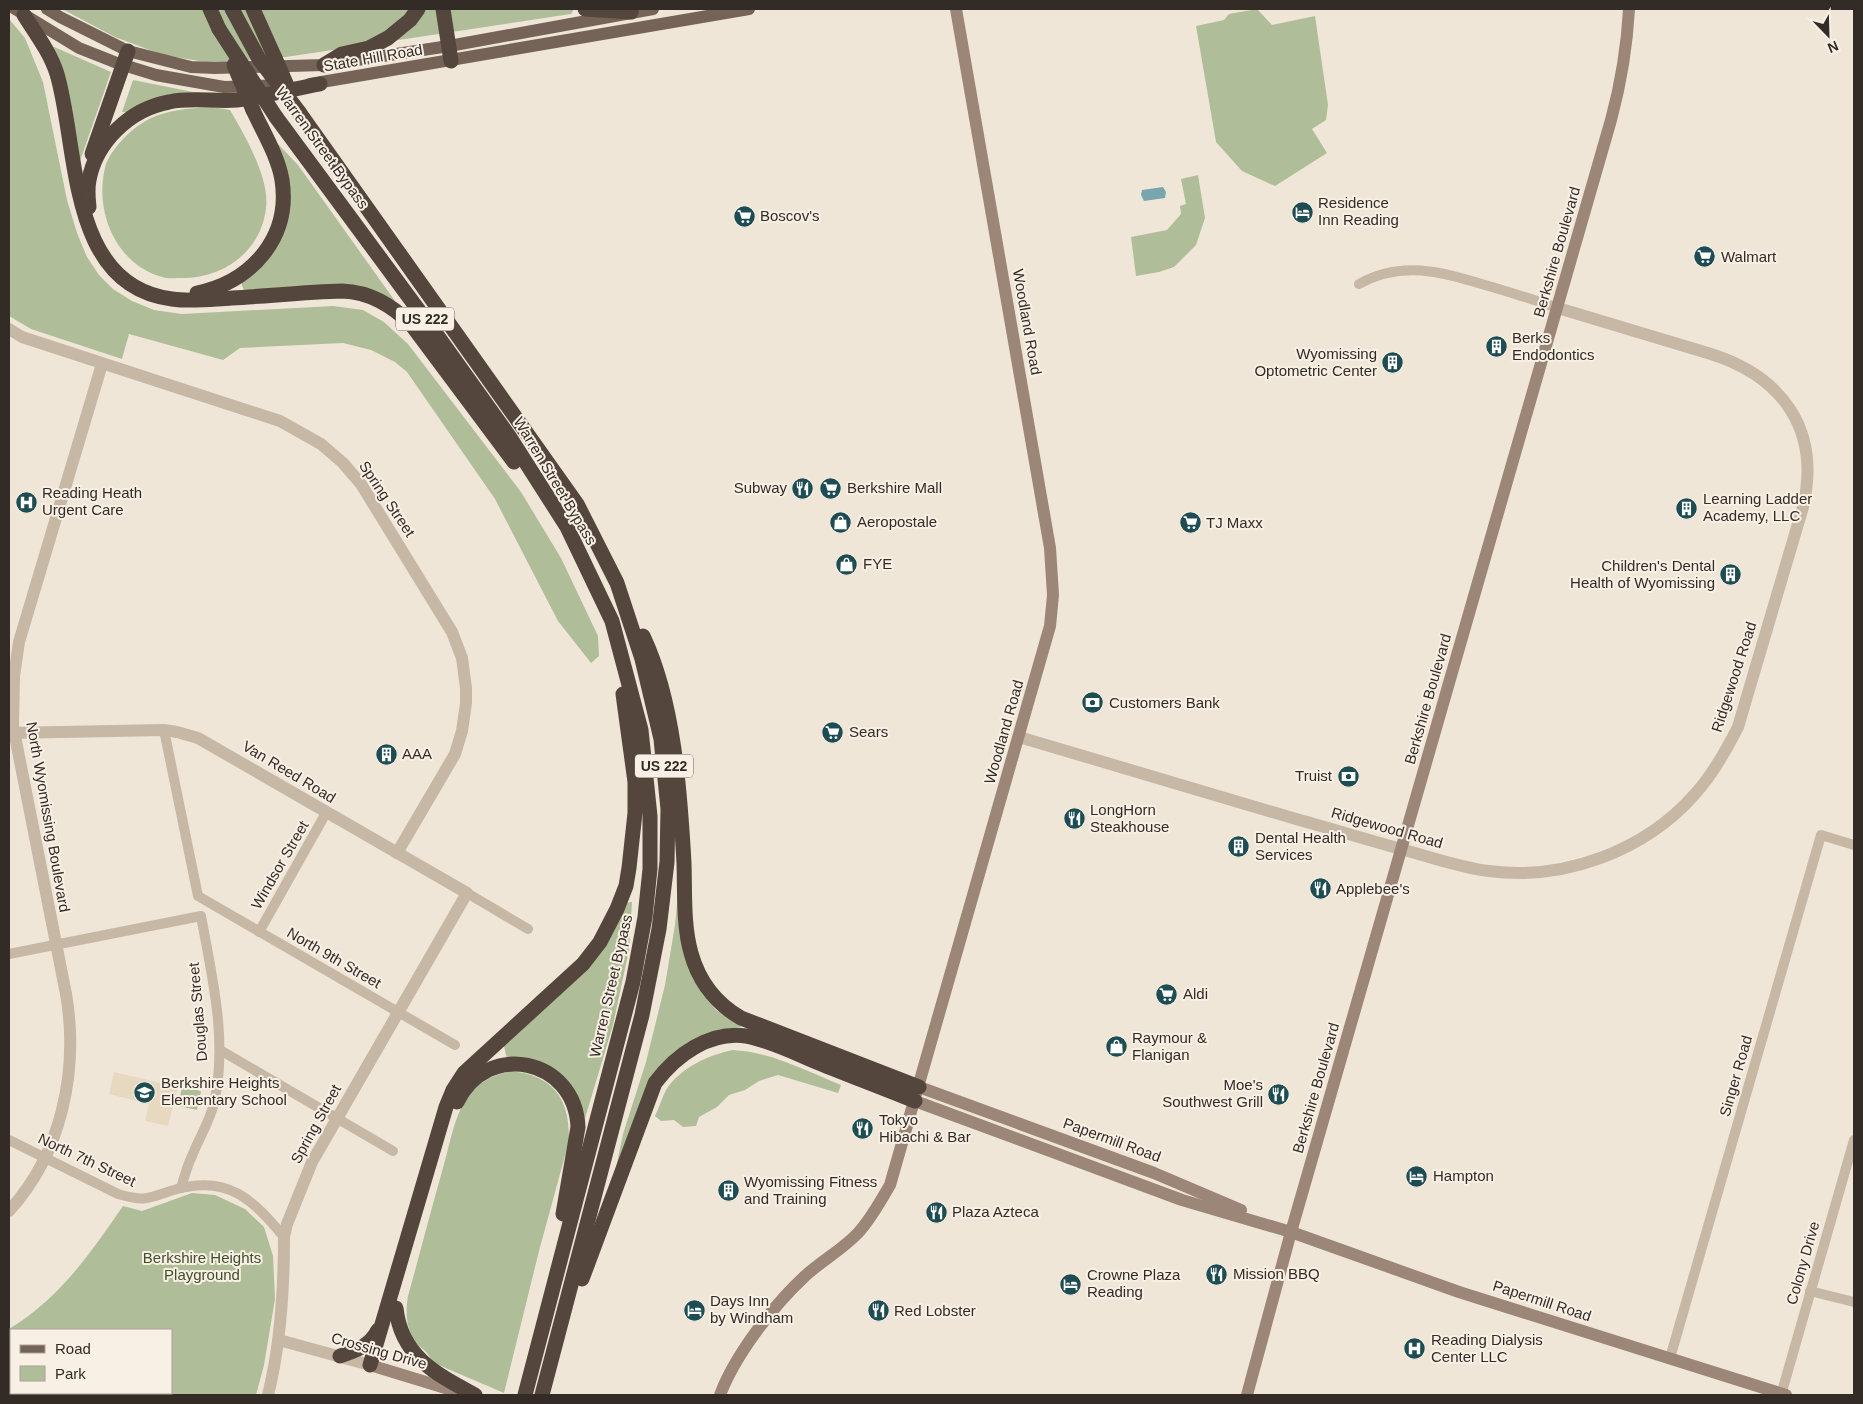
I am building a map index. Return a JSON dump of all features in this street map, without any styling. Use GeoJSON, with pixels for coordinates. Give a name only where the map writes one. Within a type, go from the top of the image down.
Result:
{"type":"FeatureCollection","features":[{"type":"Feature","properties":{"kind":"highway","name":"Warren Street Bypass"},"geometry":{"type":"LineString","coordinates":[[210,9],[219,29],[276,117],[440,339],[508,436],[567,528],[612,620],[641,730],[650,816],[650,869],[646,916],[633,982],[526,1388]]}},
{"type":"Feature","properties":{"kind":"highway","name":"Warren Street Bypass"},"geometry":{"type":"LineString","coordinates":[[232,9],[259,59],[299,112],[577,504],[617,583],[642,659],[661,739],[668,809],[667,862],[659,929],[642,1015],[542,1394]]}},
{"type":"Feature","properties":{"kind":"highway"},"geometry":{"type":"LineString","coordinates":[[253,9],[299,112]]}},
{"type":"Feature","properties":{"kind":"highway"},"geometry":{"type":"LineString","coordinates":[[324,65],[342,54],[369,48],[388,38],[410,20],[418,9]]}},
{"type":"Feature","properties":{"kind":"highway"},"geometry":{"type":"LineString","coordinates":[[443,9],[456,60]]}},
{"type":"Feature","properties":{"kind":"highway"},"geometry":{"type":"LineString","coordinates":[[451,9],[453,45]]}},
{"type":"Feature","properties":{"kind":"highway"},"geometry":{"type":"LineString","coordinates":[[585,9],[631,12]]}},
{"type":"Feature","properties":{"kind":"highway"},"geometry":{"type":"LineString","coordinates":[[20,12],[43,44],[56,71],[83,211],[95,244],[112,268],[142,291],[161,298],[202,300],[349,292],[374,298],[393,308],[411,324],[532,485],[567,528]]}},
{"type":"Feature","properties":{"kind":"highway"},"geometry":{"type":"LineString","coordinates":[[219,29],[253,110],[277,162],[282,179],[283,206],[281,216],[272,241],[256,263],[231,282],[211,290],[186,293],[157,289],[134,279],[111,258],[98,238],[89,209],[89,180],[96,158],[109,138],[129,119],[161,103],[179,100],[236,100],[320,84]]}},
{"type":"Feature","properties":{"kind":"highway"},"geometry":{"type":"LineString","coordinates":[[103,147],[130,60]]}},
{"type":"Feature","properties":{"kind":"highway"},"geometry":{"type":"LineString","coordinates":[[83,211],[83,186],[86,170],[130,60]]}},
{"type":"Feature","properties":{"kind":"highway"},"geometry":{"type":"LineString","coordinates":[[617,583],[652,654],[663,694],[672,742],[682,830],[688,933],[691,952],[704,983],[721,1004],[741,1018],[917,1094]]}},
{"type":"Feature","properties":{"kind":"highway"},"geometry":{"type":"LineString","coordinates":[[374,1366],[446,1107],[453,1090],[468,1069],[583,964],[600,942],[612,921],[626,886],[633,845],[635,782],[612,620]]}},
{"type":"Feature","properties":{"kind":"highway"},"geometry":{"type":"LineString","coordinates":[[548,1372],[648,1100],[659,1078],[680,1058],[710,1039],[747,1036],[917,1094]]}},
{"type":"Feature","properties":{"kind":"highway"},"geometry":{"type":"LineString","coordinates":[[340,1356],[358,1350],[371,1341],[390,1311],[455,1107],[463,1090],[477,1077],[500,1065],[508,1063],[527,1064],[543,1070],[566,1090],[575,1108],[578,1127],[565,1206],[536,1323],[526,1388]]}},
{"type":"Feature","properties":{"kind":"highway"},"geometry":{"type":"LineString","coordinates":[[390,1311],[397,1319],[403,1336],[418,1358],[447,1380],[475,1395]]}},
{"type":"Feature","properties":{"kind":"main road","name":"State Hill Road"},"geometry":{"type":"LineString","coordinates":[[47,9],[130,60],[172,79],[224,87],[320,84],[737,10]]}},
{"type":"Feature","properties":{"kind":"main road","name":"State Hill Road"},"geometry":{"type":"LineString","coordinates":[[20,12],[80,48],[130,60],[207,68],[324,65],[453,45],[654,9]]}},
{"type":"Feature","properties":{"kind":"main road","name":"Woodland Road"},"geometry":{"type":"LineString","coordinates":[[720,1395],[743,1352],[778,1304],[805,1276],[857,1234],[871,1218],[890,1185],[1050,626],[1054,595],[1052,567],[1037,468],[956,9]]}},
{"type":"Feature","properties":{"kind":"main road","name":"Berkshire Boulevard"},"geometry":{"type":"LineString","coordinates":[[1247,1395],[1291,1232],[1620,87],[1625,61],[1629,9]]}},
{"type":"Feature","properties":{"kind":"main road","name":"Papermill Road"},"geometry":{"type":"LineString","coordinates":[[917,1094],[1154,1172],[1291,1232],[1459,1292],[1782,1395]]}},
{"type":"Feature","properties":{"kind":"main road","name":"Crossing Drive"},"geometry":{"type":"LineString","coordinates":[[374,1366],[469,1395]]}},
{"type":"Feature","properties":{"kind":"street"},"geometry":{"type":"LineString","coordinates":[[1359,284],[1382,274],[1412,270],[1435,271],[1558,308]]}},
{"type":"Feature","properties":{"kind":"street","name":"Ridgewood Road"},"geometry":{"type":"LineString","coordinates":[[1019,737],[1402,849],[1485,871],[1542,872],[1567,868],[1608,856],[1664,824],[1681,809],[1709,777],[1738,727],[1806,494],[1808,468],[1806,454],[1801,432],[1794,416],[1783,399],[1760,377],[1734,361],[1558,308]]}},
{"type":"Feature","properties":{"kind":"street","name":"Spring Street"},"geometry":{"type":"LineString","coordinates":[[9,329],[22,337],[102,364],[280,420],[321,444],[343,463],[361,484],[445,620],[457,643],[465,673],[465,717],[455,754],[397,853]]}},
{"type":"Feature","properties":{"kind":"street","name":"North Wyomissing Boulevard"},"geometry":{"type":"LineString","coordinates":[[9,1211],[46,1158],[67,1089],[70,1061],[70,1017],[12,733],[14,676],[19,642],[102,364]]}},
{"type":"Feature","properties":{"kind":"street","name":"Van Reed Road"},"geometry":{"type":"LineString","coordinates":[[12,733],[164,730],[198,738],[528,929]]}},
{"type":"Feature","properties":{"kind":"street","name":"North 9th Street"},"geometry":{"type":"LineString","coordinates":[[164,730],[198,896],[455,1045]]}},
{"type":"Feature","properties":{"kind":"street","name":"Windsor Street"},"geometry":{"type":"LineString","coordinates":[[259,932],[326,813]]}},
{"type":"Feature","properties":{"kind":"street","name":"Singer Road"},"geometry":{"type":"LineString","coordinates":[[1670,1358],[1820,835],[1854,845]]}},
{"type":"Feature","properties":{"kind":"street","name":"Spring Street"},"geometry":{"type":"LineString","coordinates":[[268,1395],[279,1340],[284,1287],[284,1237],[287,1224],[311,1164],[466,893]]}},
{"type":"Feature","properties":{"kind":"street","name":"Douglas Street"},"geometry":{"type":"LineString","coordinates":[[56,945],[202,916],[215,995],[220,1050],[214,1104],[191,1157],[181,1188]]}},
{"type":"Feature","properties":{"kind":"street"},"geometry":{"type":"LineString","coordinates":[[9,954],[56,945]]}},
{"type":"Feature","properties":{"kind":"street"},"geometry":{"type":"LineString","coordinates":[[220,1050],[394,1151]]}},
{"type":"Feature","properties":{"kind":"street","name":"North 7th Street"},"geometry":{"type":"LineString","coordinates":[[9,1140],[118,1194],[138,1200],[194,1186],[209,1186],[239,1192],[265,1214],[284,1237]]}},
{"type":"Feature","properties":{"kind":"street","name":"Colony Drive"},"geometry":{"type":"LineString","coordinates":[[1782,1395],[1854,1140]]}},
{"type":"Feature","properties":{"kind":"street"},"geometry":{"type":"LineString","coordinates":[[1810,1291],[1854,1302]]}},
{"type":"Feature","properties":{"kind":"street","name":"Crossing Drive"},"geometry":{"type":"LineString","coordinates":[[279,1340],[374,1366]]}},
{"type":"Feature","properties":{"kind":"green space"},"geometry":{"type":"Polygon","coordinates":[[[62,9],[574,9],[571,14],[286,57],[212,63],[163,55],[115,37],[62,9]]]}},
{"type":"Feature","properties":{"kind":"green space"},"geometry":{"type":"Polygon","coordinates":[[[1257,9],[1272,25],[1315,16],[1328,105],[1326,120],[1312,129],[1327,153],[1275,186],[1242,171],[1216,142],[1196,26],[1224,20],[1229,14],[1257,9]]]}},
{"type":"Feature","properties":{"kind":"green space"},"geometry":{"type":"Polygon","coordinates":[[[9,19],[25,38],[43,82],[67,200],[87,257],[99,275],[113,289],[132,301],[154,310],[182,314],[333,306],[363,310],[384,322],[408,344],[521,492],[561,558],[598,636],[599,656],[591,663],[558,621],[495,499],[407,372],[395,362],[371,350],[343,343],[240,348],[223,360],[129,334],[122,359],[31,329],[9,316],[9,19]]]}},
{"type":"Feature","properties":{"kind":"green space"},"geometry":{"type":"Polygon","coordinates":[[[52,46],[111,72],[79,164],[52,46]]]}},
{"type":"Feature","properties":{"kind":"green space"},"geometry":{"type":"Polygon","coordinates":[[[133,80],[198,93],[122,112],[133,80]]]}},
{"type":"Feature","properties":{"kind":"green space"},"geometry":{"type":"Polygon","coordinates":[[[212,107],[230,110],[255,157],[264,183],[266,196],[263,224],[247,250],[236,261],[223,269],[194,277],[164,278],[146,270],[132,260],[120,247],[112,232],[106,216],[103,199],[103,181],[106,164],[123,139],[145,121],[176,110],[212,107]]]}},
{"type":"Feature","properties":{"kind":"green space"},"geometry":{"type":"Polygon","coordinates":[[[278,144],[298,165],[395,301],[379,293],[244,291],[241,282],[277,242],[275,146],[278,144]]]}},
{"type":"Feature","properties":{"kind":"green space"},"geometry":{"type":"Polygon","coordinates":[[[1198,175],[1205,218],[1196,245],[1174,267],[1136,276],[1131,237],[1167,230],[1181,214],[1180,206],[1186,204],[1181,179],[1198,175]]]}},
{"type":"Feature","properties":{"kind":"green space"},"geometry":{"type":"Polygon","coordinates":[[[680,874],[693,979],[703,995],[716,1010],[742,1027],[704,1034],[687,1043],[659,1067],[615,1172],[623,1134],[646,1062],[665,985],[675,925],[680,874]]]}},
{"type":"Feature","properties":{"kind":"green space"},"geometry":{"type":"Polygon","coordinates":[[[632,902],[629,950],[613,1025],[583,1125],[569,1088],[559,1073],[542,1063],[507,1059],[503,1042],[538,1012],[624,903],[632,902]]]}},
{"type":"Feature","properties":{"kind":"green space"},"geometry":{"type":"Polygon","coordinates":[[[733,1050],[775,1058],[841,1085],[838,1093],[778,1075],[759,1081],[745,1090],[729,1095],[717,1107],[699,1117],[696,1126],[683,1127],[674,1120],[661,1121],[655,1116],[666,1090],[679,1075],[705,1059],[733,1050]]]}},
{"type":"Feature","properties":{"kind":"green space"},"geometry":{"type":"Polygon","coordinates":[[[510,1071],[525,1073],[538,1078],[556,1091],[566,1112],[569,1126],[569,1141],[539,1251],[504,1393],[434,1363],[411,1334],[407,1322],[407,1309],[408,1296],[459,1112],[468,1096],[481,1083],[510,1071]]]}},
{"type":"Feature","properties":{"kind":"green space"},"geometry":{"type":"Polygon","coordinates":[[[182,1087],[201,1091],[197,1110],[178,1106],[182,1087]]]}},
{"type":"Feature","properties":{"kind":"green space","name":"Berkshire Heights Playground"},"geometry":{"type":"Polygon","coordinates":[[[192,1193],[215,1195],[245,1209],[264,1227],[273,1256],[275,1299],[264,1365],[256,1395],[9,1395],[9,1329],[44,1303],[73,1274],[123,1206],[142,1211],[192,1193]]]}},
{"type":"Feature","properties":{"kind":"shaded area"},"geometry":{"type":"Polygon","coordinates":[[[114,1072],[178,1087],[168,1126],[145,1121],[149,1104],[109,1094],[114,1072]]]}},
{"type":"Feature","properties":{"kind":"water"},"geometry":{"type":"Polygon","coordinates":[[[1163,187],[1166,192],[1165,198],[1144,201],[1141,195],[1142,190],[1163,187]]]}},
{"type":"Feature","properties":{"kind":"place","name":"Residence Inn Reading"},"geometry":{"type":"Point","coordinates":[1302,212]}},
{"type":"Feature","properties":{"kind":"place","name":"Boscov's"},"geometry":{"type":"Point","coordinates":[744,216]}},
{"type":"Feature","properties":{"kind":"place","name":"Walmart"},"geometry":{"type":"Point","coordinates":[1705,257]}},
{"type":"Feature","properties":{"kind":"place","name":"Berks Endodontics"},"geometry":{"type":"Point","coordinates":[1496,347]}},
{"type":"Feature","properties":{"kind":"place","name":"Wyomissing Optometric Center"},"geometry":{"type":"Point","coordinates":[1393,363]}},
{"type":"Feature","properties":{"kind":"place","name":"Subway"},"geometry":{"type":"Point","coordinates":[803,488]}},
{"type":"Feature","properties":{"kind":"place","name":"Berkshire Mall"},"geometry":{"type":"Point","coordinates":[831,488]}},
{"type":"Feature","properties":{"kind":"place","name":"Reading Heath Urgent Care"},"geometry":{"type":"Point","coordinates":[26,502]}},
{"type":"Feature","properties":{"kind":"place","name":"Learning Ladder Academy, LLC"},"geometry":{"type":"Point","coordinates":[1687,508]}},
{"type":"Feature","properties":{"kind":"place","name":"Aeropostale"},"geometry":{"type":"Point","coordinates":[841,522]}},
{"type":"Feature","properties":{"kind":"place","name":"TJ Maxx"},"geometry":{"type":"Point","coordinates":[1190,523]}},
{"type":"Feature","properties":{"kind":"place","name":"FYE"},"geometry":{"type":"Point","coordinates":[847,564]}},
{"type":"Feature","properties":{"kind":"place","name":"Children's Dental Health of Wyomissing"},"geometry":{"type":"Point","coordinates":[1731,575]}},
{"type":"Feature","properties":{"kind":"place","name":"Customers Bank"},"geometry":{"type":"Point","coordinates":[1093,703]}},
{"type":"Feature","properties":{"kind":"place","name":"Sears"},"geometry":{"type":"Point","coordinates":[833,732]}},
{"type":"Feature","properties":{"kind":"place","name":"AAA"},"geometry":{"type":"Point","coordinates":[386,754]}},
{"type":"Feature","properties":{"kind":"place","name":"Truist"},"geometry":{"type":"Point","coordinates":[1348,776]}},
{"type":"Feature","properties":{"kind":"place","name":"LongHorn Steakhouse"},"geometry":{"type":"Point","coordinates":[1074,819]}},
{"type":"Feature","properties":{"kind":"place","name":"Dental Health Services"},"geometry":{"type":"Point","coordinates":[1239,847]}},
{"type":"Feature","properties":{"kind":"place","name":"Applebee's"},"geometry":{"type":"Point","coordinates":[1320,889]}},
{"type":"Feature","properties":{"kind":"place","name":"Aldi"},"geometry":{"type":"Point","coordinates":[1167,994]}},
{"type":"Feature","properties":{"kind":"place","name":"Raymour & Flanigan"},"geometry":{"type":"Point","coordinates":[1116,1047]}},
{"type":"Feature","properties":{"kind":"place","name":"Berkshire Heights Elementary School"},"geometry":{"type":"Point","coordinates":[145,1092]}},
{"type":"Feature","properties":{"kind":"place","name":"Moe's Southwest Grill"},"geometry":{"type":"Point","coordinates":[1279,1094]}},
{"type":"Feature","properties":{"kind":"place","name":"Tokyo Hibachi & Bar"},"geometry":{"type":"Point","coordinates":[863,1129]}},
{"type":"Feature","properties":{"kind":"place","name":"Hampton"},"geometry":{"type":"Point","coordinates":[1417,1176]}},
{"type":"Feature","properties":{"kind":"place","name":"Wyomissing Fitness and Training"},"geometry":{"type":"Point","coordinates":[728,1191]}},
{"type":"Feature","properties":{"kind":"place","name":"Plaza Azteca"},"geometry":{"type":"Point","coordinates":[936,1212]}},
{"type":"Feature","properties":{"kind":"place","name":"Mission BBQ"},"geometry":{"type":"Point","coordinates":[1217,1274]}},
{"type":"Feature","properties":{"kind":"place","name":"Crowne Plaza Reading"},"geometry":{"type":"Point","coordinates":[1071,1284]}},
{"type":"Feature","properties":{"kind":"place","name":"Days Inn by Windham"},"geometry":{"type":"Point","coordinates":[694,1310]}},
{"type":"Feature","properties":{"kind":"place","name":"Red Lobster"},"geometry":{"type":"Point","coordinates":[878,1311]}},
{"type":"Feature","properties":{"kind":"place","name":"Reading Dialysis Center LLC"},"geometry":{"type":"Point","coordinates":[1415,1349]}}]}
